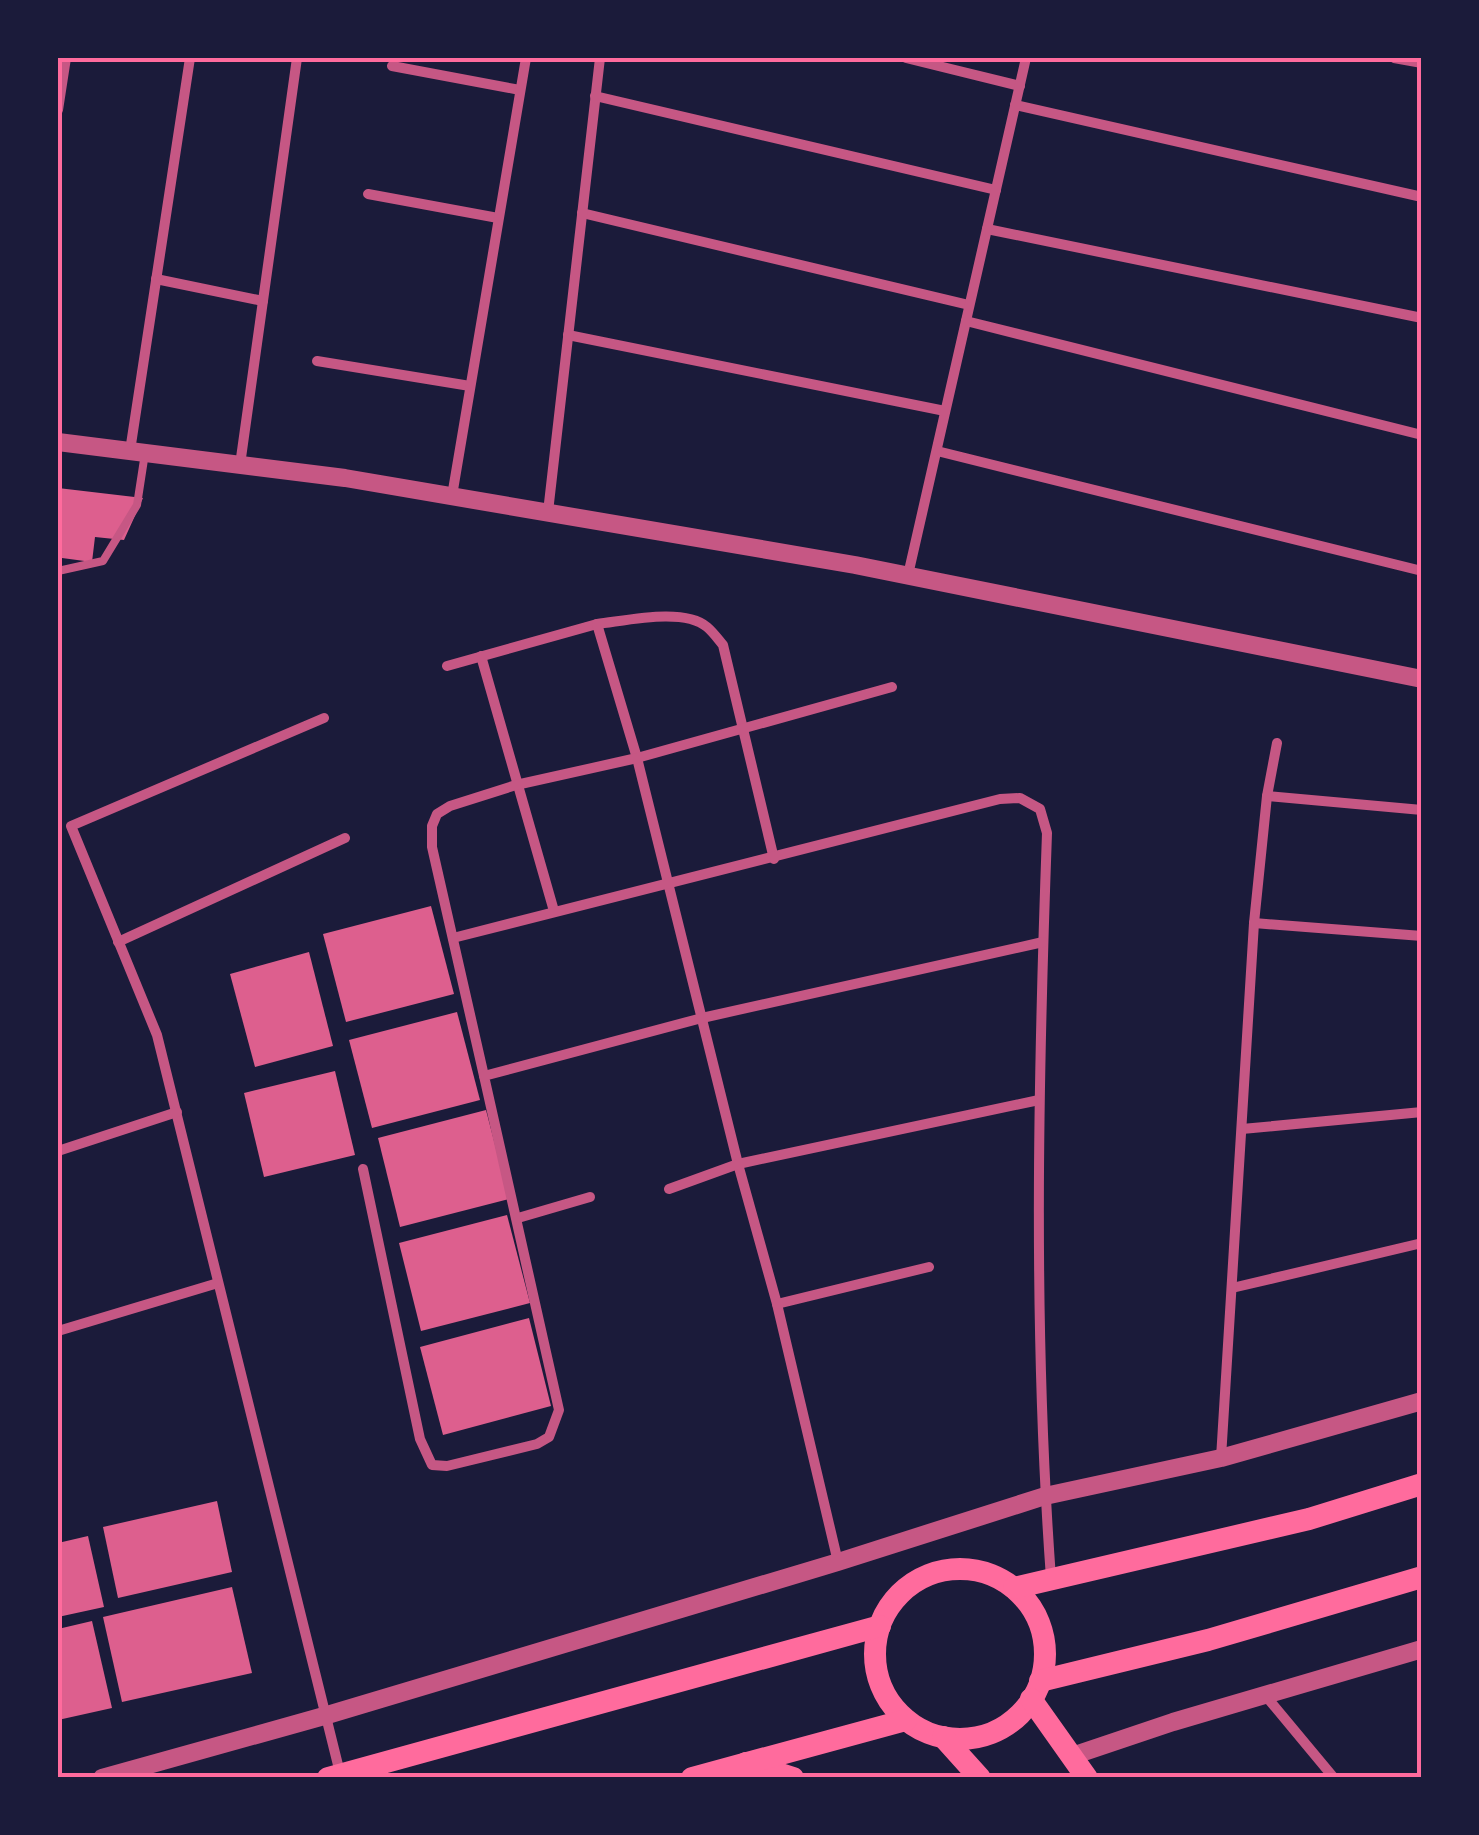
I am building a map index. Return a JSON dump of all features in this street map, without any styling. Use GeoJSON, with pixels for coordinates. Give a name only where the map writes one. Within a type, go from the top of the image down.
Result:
{"type":"FeatureCollection","features":[{"type":"Feature","properties":{"kind":"main road"},"geometry":{"type":"LineString","coordinates":[[1014,1588],[1309,1519],[1422,1484]]}},
{"type":"Feature","properties":{"kind":"main road"},"geometry":{"type":"LineString","coordinates":[[942,1738],[963,1739],[993,1732],[1019,1716],[1036,1690],[1044,1641],[1028,1603],[1014,1588],[977,1570],[936,1572],[901,1592],[880,1626],[875,1647],[879,1678],[892,1705],[906,1720],[942,1738],[980,1778]]}},
{"type":"Feature","properties":{"kind":"main road"},"geometry":{"type":"LineString","coordinates":[[1036,1690],[1422,1577]]}},
{"type":"Feature","properties":{"kind":"main road"},"geometry":{"type":"LineString","coordinates":[[334,1776],[880,1626]]}},
{"type":"Feature","properties":{"kind":"main road"},"geometry":{"type":"LineString","coordinates":[[1036,1690],[1087,1778]]}},
{"type":"Feature","properties":{"kind":"main road"},"geometry":{"type":"LineString","coordinates":[[692,1778],[906,1720]]}},
{"type":"Feature","properties":{"kind":"main road"},"geometry":{"type":"LineString","coordinates":[[746,1763],[793,1778]]}},
{"type":"Feature","properties":{"kind":"street"},"geometry":{"type":"LineString","coordinates":[[58,110],[66,58]]}},
{"type":"Feature","properties":{"kind":"street"},"geometry":{"type":"LineString","coordinates":[[137,452],[156,279],[190,58]]}},
{"type":"Feature","properties":{"kind":"street"},"geometry":{"type":"LineString","coordinates":[[240,465],[297,58]]}},
{"type":"Feature","properties":{"kind":"street"},"geometry":{"type":"LineString","coordinates":[[452,496],[526,58]]}},
{"type":"Feature","properties":{"kind":"street"},"geometry":{"type":"LineString","coordinates":[[548,512],[600,58]]}},
{"type":"Feature","properties":{"kind":"street"},"geometry":{"type":"LineString","coordinates":[[906,58],[1020,86]]}},
{"type":"Feature","properties":{"kind":"street"},"geometry":{"type":"LineString","coordinates":[[908,575],[1026,58]]}},
{"type":"Feature","properties":{"kind":"street"},"geometry":{"type":"LineString","coordinates":[[1394,58],[1422,64]]}},
{"type":"Feature","properties":{"kind":"street"},"geometry":{"type":"LineString","coordinates":[[392,66],[520,90]]}},
{"type":"Feature","properties":{"kind":"street"},"geometry":{"type":"LineString","coordinates":[[595,96],[996,190]]}},
{"type":"Feature","properties":{"kind":"street"},"geometry":{"type":"LineString","coordinates":[[1016,105],[1422,197]]}},
{"type":"Feature","properties":{"kind":"street"},"geometry":{"type":"LineString","coordinates":[[368,194],[498,218]]}},
{"type":"Feature","properties":{"kind":"street"},"geometry":{"type":"LineString","coordinates":[[582,213],[970,305]]}},
{"type":"Feature","properties":{"kind":"street"},"geometry":{"type":"LineString","coordinates":[[987,229],[1422,318]]}},
{"type":"Feature","properties":{"kind":"street"},"geometry":{"type":"LineString","coordinates":[[156,279],[262,302]]}},
{"type":"Feature","properties":{"kind":"street"},"geometry":{"type":"LineString","coordinates":[[966,321],[1422,435]]}},
{"type":"Feature","properties":{"kind":"street"},"geometry":{"type":"LineString","coordinates":[[568,336],[945,412]]}},
{"type":"Feature","properties":{"kind":"street"},"geometry":{"type":"LineString","coordinates":[[317,361],[470,386]]}},
{"type":"Feature","properties":{"kind":"street"},"geometry":{"type":"LineString","coordinates":[[58,442],[548,512],[908,575],[1422,679]]}},
{"type":"Feature","properties":{"kind":"street"},"geometry":{"type":"LineString","coordinates":[[936,451],[1422,571]]}},
{"type":"Feature","properties":{"kind":"street"},"geometry":{"type":"LineString","coordinates":[[447,666],[597,624],[685,617],[705,624],[723,645],[774,858]]}},
{"type":"Feature","properties":{"kind":"street"},"geometry":{"type":"LineString","coordinates":[[597,624],[637,758],[738,1164],[777,1304],[838,1562]]}},
{"type":"Feature","properties":{"kind":"street"},"geometry":{"type":"LineString","coordinates":[[481,656],[554,911]]}},
{"type":"Feature","properties":{"kind":"street"},"geometry":{"type":"LineString","coordinates":[[364,1169],[420,1440],[432,1465],[447,1466],[548,1438],[559,1410],[432,848],[432,826],[437,814],[450,806],[516,785],[637,758],[892,687]]}},
{"type":"Feature","properties":{"kind":"street"},"geometry":{"type":"LineString","coordinates":[[324,718],[71,826],[157,1036],[324,1716],[334,1776]]}},
{"type":"Feature","properties":{"kind":"street"},"geometry":{"type":"LineString","coordinates":[[1222,1458],[1254,924],[1267,796],[1277,743]]}},
{"type":"Feature","properties":{"kind":"street"},"geometry":{"type":"LineString","coordinates":[[1267,796],[1422,810]]}},
{"type":"Feature","properties":{"kind":"street"},"geometry":{"type":"LineString","coordinates":[[453,938],[1000,799],[1020,798],[1040,810],[1047,833],[1039,1100],[1045,1496],[1051,1579]]}},
{"type":"Feature","properties":{"kind":"street"},"geometry":{"type":"LineString","coordinates":[[118,942],[345,838]]}},
{"type":"Feature","properties":{"kind":"street"},"geometry":{"type":"LineString","coordinates":[[1254,924],[1422,936]]}},
{"type":"Feature","properties":{"kind":"street"},"geometry":{"type":"LineString","coordinates":[[484,1076],[702,1018],[1043,942]]}},
{"type":"Feature","properties":{"kind":"street"},"geometry":{"type":"LineString","coordinates":[[668,1188],[738,1164],[1039,1100]]}},
{"type":"Feature","properties":{"kind":"street"},"geometry":{"type":"LineString","coordinates":[[58,1151],[176,1112]]}},
{"type":"Feature","properties":{"kind":"street"},"geometry":{"type":"LineString","coordinates":[[1242,1129],[1422,1112]]}},
{"type":"Feature","properties":{"kind":"street"},"geometry":{"type":"LineString","coordinates":[[518,1218],[590,1197]]}},
{"type":"Feature","properties":{"kind":"street"},"geometry":{"type":"LineString","coordinates":[[1232,1288],[1422,1243]]}},
{"type":"Feature","properties":{"kind":"street"},"geometry":{"type":"LineString","coordinates":[[777,1304],[930,1266]]}},
{"type":"Feature","properties":{"kind":"street"},"geometry":{"type":"LineString","coordinates":[[58,1331],[218,1283]]}},
{"type":"Feature","properties":{"kind":"street"},"geometry":{"type":"LineString","coordinates":[[102,1778],[324,1716],[1045,1496],[1222,1458],[1422,1401]]}},
{"type":"Feature","properties":{"kind":"street"},"geometry":{"type":"LineString","coordinates":[[1072,1756],[1422,1649]]}},
{"type":"Feature","properties":{"kind":"street"},"geometry":{"type":"LineString","coordinates":[[1265,1696],[1334,1778]]}},
{"type":"Feature","properties":{"kind":"lane"},"geometry":{"type":"LineString","coordinates":[[58,571],[102,561],[136,505],[137,452]]}},
{"type":"Feature","properties":{"kind":"building"},"geometry":{"type":"Polygon","coordinates":[[[58,488],[143,498],[124,540],[95,537],[92,562],[62,558],[60,576],[58,488]]]}},
{"type":"Feature","properties":{"kind":"building"},"geometry":{"type":"Polygon","coordinates":[[[431,906],[454,994],[346,1022],[323,934],[431,906]]]}},
{"type":"Feature","properties":{"kind":"building"},"geometry":{"type":"Polygon","coordinates":[[[309,952],[333,1046],[255,1067],[230,974],[309,952]]]}},
{"type":"Feature","properties":{"kind":"building"},"geometry":{"type":"Polygon","coordinates":[[[457,1012],[480,1100],[372,1128],[349,1040],[457,1012]]]}},
{"type":"Feature","properties":{"kind":"building"},"geometry":{"type":"Polygon","coordinates":[[[335,1071],[355,1155],[264,1177],[244,1093],[335,1071]]]}},
{"type":"Feature","properties":{"kind":"building"},"geometry":{"type":"Polygon","coordinates":[[[486,1110],[509,1199],[400,1227],[378,1138],[486,1110]]]}},
{"type":"Feature","properties":{"kind":"building"},"geometry":{"type":"Polygon","coordinates":[[[507,1215],[530,1303],[421,1331],[399,1243],[507,1215]]]}},
{"type":"Feature","properties":{"kind":"building"},"geometry":{"type":"Polygon","coordinates":[[[529,1318],[551,1406],[443,1435],[420,1347],[529,1318]]]}},
{"type":"Feature","properties":{"kind":"building"},"geometry":{"type":"Polygon","coordinates":[[[217,1501],[232,1572],[118,1598],[103,1527],[217,1501]]]}},
{"type":"Feature","properties":{"kind":"building"},"geometry":{"type":"Polygon","coordinates":[[[88,1536],[104,1607],[58,1617],[58,1543],[88,1536]]]}},
{"type":"Feature","properties":{"kind":"building"},"geometry":{"type":"Polygon","coordinates":[[[232,1587],[252,1673],[122,1702],[103,1617],[232,1587]]]}},
{"type":"Feature","properties":{"kind":"building"},"geometry":{"type":"Polygon","coordinates":[[[92,1621],[112,1708],[58,1720],[58,1629],[92,1621]]]}}]}
